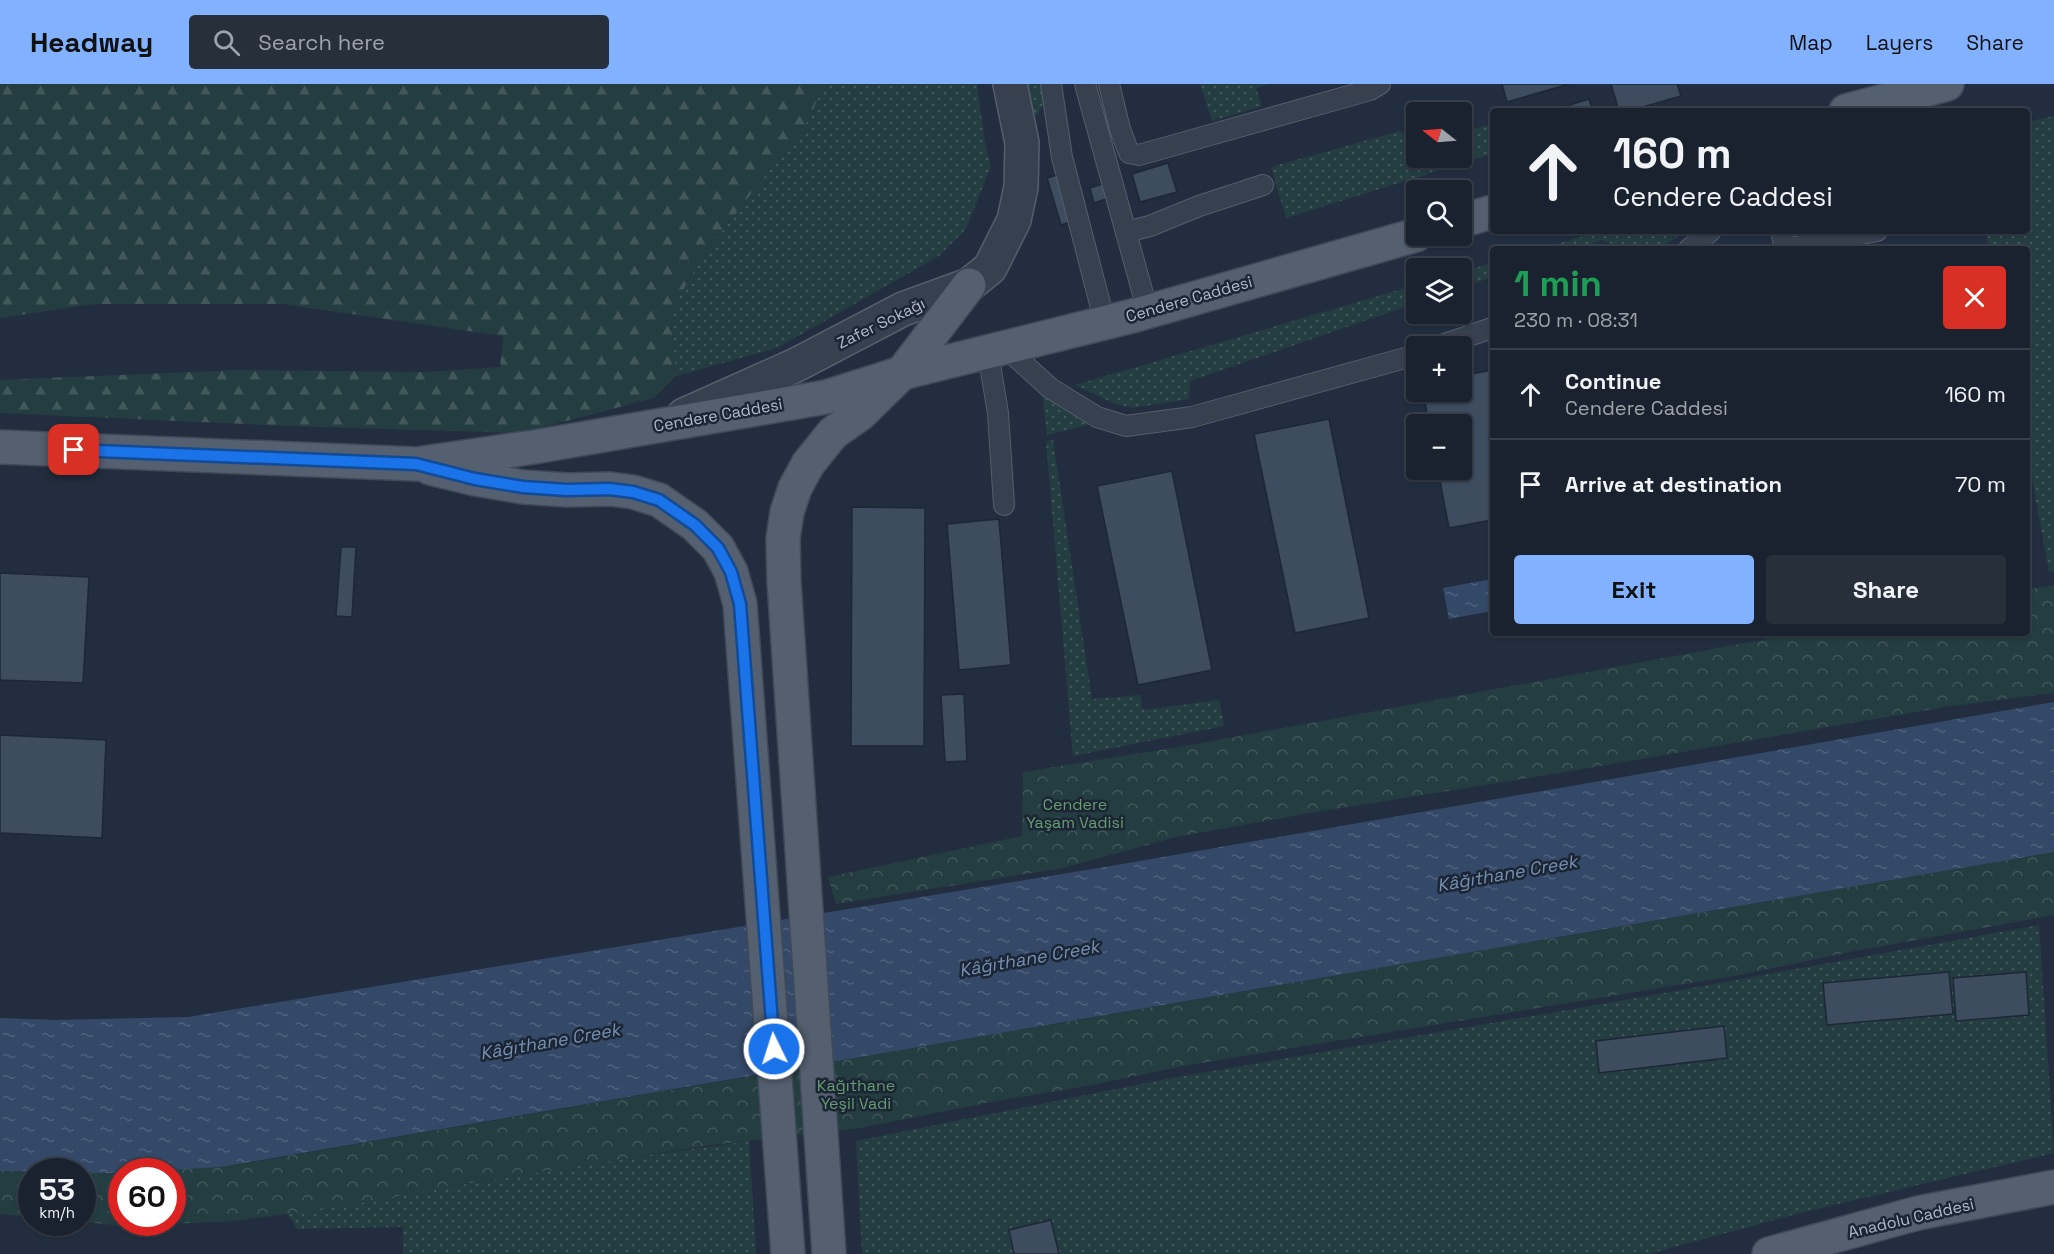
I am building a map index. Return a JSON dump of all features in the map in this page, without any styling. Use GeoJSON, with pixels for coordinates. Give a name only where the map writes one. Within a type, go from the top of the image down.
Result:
{"type":"FeatureCollection","features":[{"type":"Feature","properties":{"kind":"main road"},"geometry":{"type":"LineString","coordinates":[[1857,108],[1947,84]]}},
{"type":"Feature","properties":{"kind":"main road"},"geometry":{"type":"LineString","coordinates":[[1472,218],[1490,213]]}},
{"type":"Feature","properties":{"kind":"main road","name":"Cendere Caddesi"},"geometry":{"type":"LineString","coordinates":[[2,449],[416,464],[534,447],[826,397],[902,373],[1148,312],[1406,238]]}},
{"type":"Feature","properties":{"kind":"main road"},"geometry":{"type":"LineString","coordinates":[[828,1239],[783,539],[787,512],[795,488],[808,464],[833,433],[860,414],[902,373],[969,285]]}},
{"type":"Feature","properties":{"kind":"main road"},"geometry":{"type":"LineString","coordinates":[[416,464],[475,479],[523,487],[567,490],[609,489],[633,492],[659,500],[695,525],[718,548],[731,572],[740,604],[788,1245]]}},
{"type":"Feature","properties":{"kind":"main road","name":"Anadolu Caddesi"},"geometry":{"type":"LineString","coordinates":[[1769,1254],[1918,1213],[2054,1187]]}},
{"type":"Feature","properties":{"kind":"street","name":"Zafer Sokağı"},"geometry":{"type":"LineString","coordinates":[[661,424],[752,386],[903,309],[969,285],[990,268],[1014,220],[1022,187],[1022,144],[1010,84]]}},
{"type":"Feature","properties":{"kind":"lane"},"geometry":{"type":"LineString","coordinates":[[1050,84],[1062,158],[1105,323]]}},
{"type":"Feature","properties":{"kind":"lane"},"geometry":{"type":"LineString","coordinates":[[1085,84],[1148,312]]}},
{"type":"Feature","properties":{"kind":"lane"},"geometry":{"type":"LineString","coordinates":[[1109,84],[1124,143],[1129,153],[1139,155],[1370,90],[1380,84]]}},
{"type":"Feature","properties":{"kind":"lane"},"geometry":{"type":"LineString","coordinates":[[1126,232],[1150,226],[1199,206],[1263,185]]}},
{"type":"Feature","properties":{"kind":"lane"},"geometry":{"type":"LineString","coordinates":[[1693,246],[1707,234]]}},
{"type":"Feature","properties":{"kind":"lane"},"geometry":{"type":"LineString","coordinates":[[1800,246],[1862,234]]}},
{"type":"Feature","properties":{"kind":"lane"},"geometry":{"type":"LineString","coordinates":[[1468,336],[1490,329]]}},
{"type":"Feature","properties":{"kind":"lane"},"geometry":{"type":"LineString","coordinates":[[998,351],[1050,388],[1097,417],[1126,426],[1192,417],[1406,358]]}},
{"type":"Feature","properties":{"kind":"lane"},"geometry":{"type":"LineString","coordinates":[[998,351],[998,413],[1004,505]]}},
{"type":"Feature","properties":{"kind":"green space"},"geometry":{"type":"Polygon","coordinates":[[[0,84],[823,84],[810,118],[702,257],[670,313],[676,376],[654,398],[521,433],[287,426],[0,413],[0,380],[240,370],[427,372],[500,367],[503,336],[282,304],[95,304],[0,318],[0,84]]]}},
{"type":"Feature","properties":{"kind":"green space"},"geometry":{"type":"Polygon","coordinates":[[[823,84],[977,84],[985,142],[991,166],[966,229],[939,256],[777,348],[676,376],[670,313],[702,257],[810,118],[823,84]]]}},
{"type":"Feature","properties":{"kind":"green space"},"geometry":{"type":"Polygon","coordinates":[[[1025,84],[1044,84],[1046,97],[1037,116],[1031,112],[1025,84]]]}},
{"type":"Feature","properties":{"kind":"green space"},"geometry":{"type":"Polygon","coordinates":[[[1200,84],[1269,84],[1256,88],[1262,106],[1212,121],[1200,84]]]}},
{"type":"Feature","properties":{"kind":"green space"},"geometry":{"type":"Polygon","coordinates":[[[2054,116],[2054,571],[2049,572],[2030,468],[2030,246],[1988,246],[1986,234],[2030,234],[2030,121],[2054,116]]]}},
{"type":"Feature","properties":{"kind":"green space"},"geometry":{"type":"Polygon","coordinates":[[[1490,124],[1490,155],[1472,160],[1472,129],[1490,124]]]}},
{"type":"Feature","properties":{"kind":"green space"},"geometry":{"type":"Polygon","coordinates":[[[1400,131],[1406,136],[1406,168],[1447,168],[1286,218],[1271,167],[1400,131]]]}},
{"type":"Feature","properties":{"kind":"green space"},"geometry":{"type":"Polygon","coordinates":[[[1592,234],[1680,234],[1660,246],[1620,246],[1602,240],[1585,246],[1550,246],[1592,234]]]}},
{"type":"Feature","properties":{"kind":"green space"},"geometry":{"type":"Polygon","coordinates":[[[1490,264],[1490,278],[1472,284],[1472,269],[1490,264]]]}},
{"type":"Feature","properties":{"kind":"green space"},"geometry":{"type":"Polygon","coordinates":[[[1406,288],[1406,306],[1190,381],[1189,399],[1133,408],[1115,404],[1075,385],[1406,288]]]}},
{"type":"Feature","properties":{"kind":"green space"},"geometry":{"type":"Polygon","coordinates":[[[1042,392],[1088,425],[1047,435],[1042,392]]]}},
{"type":"Feature","properties":{"kind":"green space"},"geometry":{"type":"Polygon","coordinates":[[[1053,440],[1092,699],[1140,695],[1143,710],[1219,700],[1224,726],[1073,756],[1046,441],[1053,440]]]}},
{"type":"Feature","properties":{"kind":"green space","name":"Cendere Yaşam Vadisi"},"geometry":{"type":"Polygon","coordinates":[[[2054,585],[2054,693],[1945,707],[1316,812],[1176,837],[1063,868],[836,904],[828,877],[1022,836],[1023,772],[1191,745],[1783,636],[2030,636],[2030,589],[2054,585]]]}},
{"type":"Feature","properties":{"kind":"green space","name":"Kağıthane Yeşil Vadi"},"geometry":{"type":"Polygon","coordinates":[[[2054,852],[2054,915],[1850,952],[1734,976],[1183,1066],[860,1128],[712,1145],[458,1185],[346,1206],[234,1221],[186,1223],[186,1166],[258,1161],[2054,852]]]}},
{"type":"Feature","properties":{"kind":"green space"},"geometry":{"type":"Polygon","coordinates":[[[2039,925],[2054,1153],[1804,1212],[1649,1254],[862,1254],[856,1141],[1166,1079],[1631,999],[2039,925]]]}},
{"type":"Feature","properties":{"kind":"green space"},"geometry":{"type":"Polygon","coordinates":[[[749,1141],[756,1254],[403,1254],[403,1227],[297,1229],[288,1214],[574,1166],[749,1141]]]}},
{"type":"Feature","properties":{"kind":"green space","name":"Kağıthane Yeşil Vadi"},"geometry":{"type":"Polygon","coordinates":[[[108,1170],[108,1224],[96,1223],[96,1171],[108,1170]]]}},
{"type":"Feature","properties":{"kind":"green space"},"geometry":{"type":"Polygon","coordinates":[[[0,1171],[18,1172],[18,1216],[0,1214],[0,1171]]]}},
{"type":"Feature","properties":{"kind":"water"},"geometry":{"type":"Polygon","coordinates":[[[1490,579],[1490,611],[1449,619],[1443,588],[1490,579]]]}},
{"type":"Feature","properties":{"kind":"water","name":"Kâğıthane Creek"},"geometry":{"type":"Polygon","coordinates":[[[2054,702],[2054,852],[220,1167],[186,1169],[186,1158],[108,1158],[108,1173],[96,1173],[96,1158],[18,1158],[18,1171],[0,1171],[0,1018],[56,1020],[188,1017],[1117,865],[2054,702]]]}},
{"type":"Feature","properties":{"kind":"building"},"geometry":{"type":"Polygon","coordinates":[[[1502,84],[1569,84],[1507,102],[1502,84]]]}},
{"type":"Feature","properties":{"kind":"building"},"geometry":{"type":"Polygon","coordinates":[[[1611,84],[1677,84],[1681,96],[1639,108],[1618,108],[1611,84]]]}},
{"type":"Feature","properties":{"kind":"building"},"geometry":{"type":"Polygon","coordinates":[[[1589,99],[1592,108],[1560,108],[1589,99]]]}},
{"type":"Feature","properties":{"kind":"building"},"geometry":{"type":"Polygon","coordinates":[[[1168,163],[1177,192],[1140,202],[1132,174],[1168,163]]]}},
{"type":"Feature","properties":{"kind":"building"},"geometry":{"type":"Polygon","coordinates":[[[1060,174],[1074,221],[1061,225],[1047,178],[1060,174]]]}},
{"type":"Feature","properties":{"kind":"building"},"geometry":{"type":"Polygon","coordinates":[[[1105,183],[1109,198],[1094,203],[1090,188],[1105,183]]]}},
{"type":"Feature","properties":{"kind":"building"},"geometry":{"type":"Polygon","coordinates":[[[1490,370],[1490,520],[1449,528],[1440,480],[1472,480],[1472,414],[1427,414],[1425,402],[1472,402],[1472,374],[1490,370]]]}},
{"type":"Feature","properties":{"kind":"building"},"geometry":{"type":"Polygon","coordinates":[[[1329,419],[1369,618],[1295,633],[1254,434],[1329,419]]]}},
{"type":"Feature","properties":{"kind":"building"},"geometry":{"type":"Polygon","coordinates":[[[1172,471],[1212,670],[1138,685],[1097,486],[1172,471]]]}},
{"type":"Feature","properties":{"kind":"building"},"geometry":{"type":"Polygon","coordinates":[[[852,507],[925,508],[924,746],[851,746],[852,507]]]}},
{"type":"Feature","properties":{"kind":"building"},"geometry":{"type":"Polygon","coordinates":[[[999,519],[1011,665],[959,670],[947,524],[999,519]]]}},
{"type":"Feature","properties":{"kind":"building"},"geometry":{"type":"Polygon","coordinates":[[[341,547],[356,547],[352,617],[336,616],[341,547]]]}},
{"type":"Feature","properties":{"kind":"building"},"geometry":{"type":"Polygon","coordinates":[[[0,573],[89,577],[83,683],[0,680],[0,573]]]}},
{"type":"Feature","properties":{"kind":"building"},"geometry":{"type":"Polygon","coordinates":[[[964,694],[967,761],[945,762],[941,695],[964,694]]]}},
{"type":"Feature","properties":{"kind":"building"},"geometry":{"type":"Polygon","coordinates":[[[0,735],[106,740],[102,838],[0,833],[0,735]]]}},
{"type":"Feature","properties":{"kind":"building"},"geometry":{"type":"Polygon","coordinates":[[[1949,972],[1953,1014],[1827,1025],[1823,983],[1949,972]]]}},
{"type":"Feature","properties":{"kind":"building"},"geometry":{"type":"Polygon","coordinates":[[[2026,972],[2029,1015],[1956,1021],[1953,978],[2026,972]]]}},
{"type":"Feature","properties":{"kind":"building"},"geometry":{"type":"Polygon","coordinates":[[[1724,1026],[1727,1058],[1599,1073],[1596,1041],[1724,1026]]]}},
{"type":"Feature","properties":{"kind":"building"},"geometry":{"type":"Polygon","coordinates":[[[1051,1220],[1059,1254],[1014,1254],[1009,1230],[1051,1220]]]}},
{"type":"Feature","properties":{"kind":"route"},"geometry":{"type":"LineString","coordinates":[[74,450],[416,464],[475,479],[523,487],[567,490],[609,489],[633,492],[659,500],[695,525],[718,548],[731,572],[740,604],[774,1049]]}}]}
